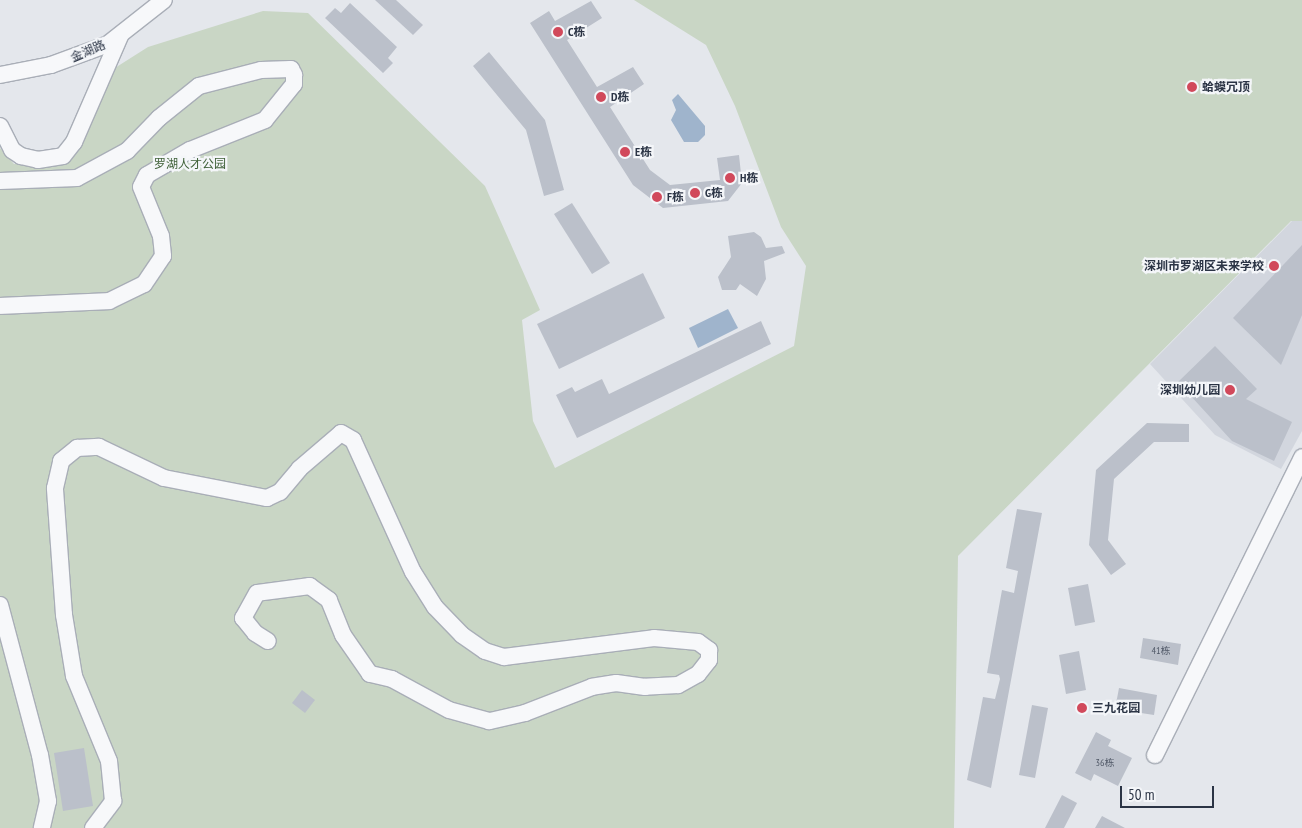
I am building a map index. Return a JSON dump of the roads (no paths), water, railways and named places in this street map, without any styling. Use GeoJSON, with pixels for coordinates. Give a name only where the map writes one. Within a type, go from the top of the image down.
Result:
{"type":"FeatureCollection","features":[{"type":"Feature","properties":{"kind":"street","name":"金湖路"},"geometry":{"type":"LineString","coordinates":[[0,75],[64,61],[120,36],[164,0]]}},
{"type":"Feature","properties":{"kind":"street"},"geometry":{"type":"LineString","coordinates":[[0,126],[12,150],[21,156],[38,160],[63,156],[74,142],[120,36]]}},
{"type":"Feature","properties":{"kind":"street"},"geometry":{"type":"LineString","coordinates":[[0,181],[77,178],[127,150],[160,118],[199,86],[261,70],[290,69],[294,75],[294,84],[265,120],[190,150],[147,175],[141,187],[161,236],[164,256],[144,284],[109,301],[0,306]]}},
{"type":"Feature","properties":{"kind":"street"},"geometry":{"type":"LineString","coordinates":[[94,828],[113,801],[110,769],[74,676],[64,615],[55,488],[61,461],[77,448],[99,447],[164,478],[267,498],[280,492],[300,469],[341,433],[353,440],[413,572],[435,607],[462,635],[485,651],[504,657],[654,638],[698,642],[709,650],[709,660],[698,674],[678,685],[645,687],[616,683],[592,688],[525,713],[488,721],[449,710],[392,679],[370,674],[344,635],[329,600],[310,586],[257,593],[243,618],[255,633],[268,641]]}},
{"type":"Feature","properties":{"kind":"street"},"geometry":{"type":"LineString","coordinates":[[1155,755],[1302,457]]}},
{"type":"Feature","properties":{"kind":"street"},"geometry":{"type":"LineString","coordinates":[[0,605],[40,756],[48,801],[42,828]]}},
{"type":"Feature","properties":{"kind":"water"},"geometry":{"type":"Polygon","coordinates":[[[678,94],[705,126],[705,135],[698,142],[684,142],[671,120],[676,110],[672,100],[678,94]]]}},
{"type":"Feature","properties":{"kind":"water"},"geometry":{"type":"Polygon","coordinates":[[[728,309],[738,328],[698,348],[689,328],[728,309]]]}},
{"type":"Feature","properties":{"kind":"place","name":"C栋"},"geometry":{"type":"Point","coordinates":[558,32]}},
{"type":"Feature","properties":{"kind":"place","name":"蛤蟆冗顶"},"geometry":{"type":"Point","coordinates":[1192,87]}},
{"type":"Feature","properties":{"kind":"place","name":"D栋"},"geometry":{"type":"Point","coordinates":[601,97]}},
{"type":"Feature","properties":{"kind":"place","name":"E栋"},"geometry":{"type":"Point","coordinates":[625,152]}},
{"type":"Feature","properties":{"kind":"place","name":"H栋"},"geometry":{"type":"Point","coordinates":[730,178]}},
{"type":"Feature","properties":{"kind":"place","name":"G栋"},"geometry":{"type":"Point","coordinates":[695,193]}},
{"type":"Feature","properties":{"kind":"place","name":"F栋"},"geometry":{"type":"Point","coordinates":[657,197]}},
{"type":"Feature","properties":{"kind":"place","name":"深圳市罗湖区未来学校"},"geometry":{"type":"Point","coordinates":[1274,266]}},
{"type":"Feature","properties":{"kind":"place","name":"深圳幼儿园"},"geometry":{"type":"Point","coordinates":[1230,390]}},
{"type":"Feature","properties":{"kind":"place","name":"三九花园"},"geometry":{"type":"Point","coordinates":[1082,708]}},
{"type":"Feature","properties":{"kind":"park label","name":"罗湖人才公园"},"geometry":{"type":"Point","coordinates":[190,164]}}]}
